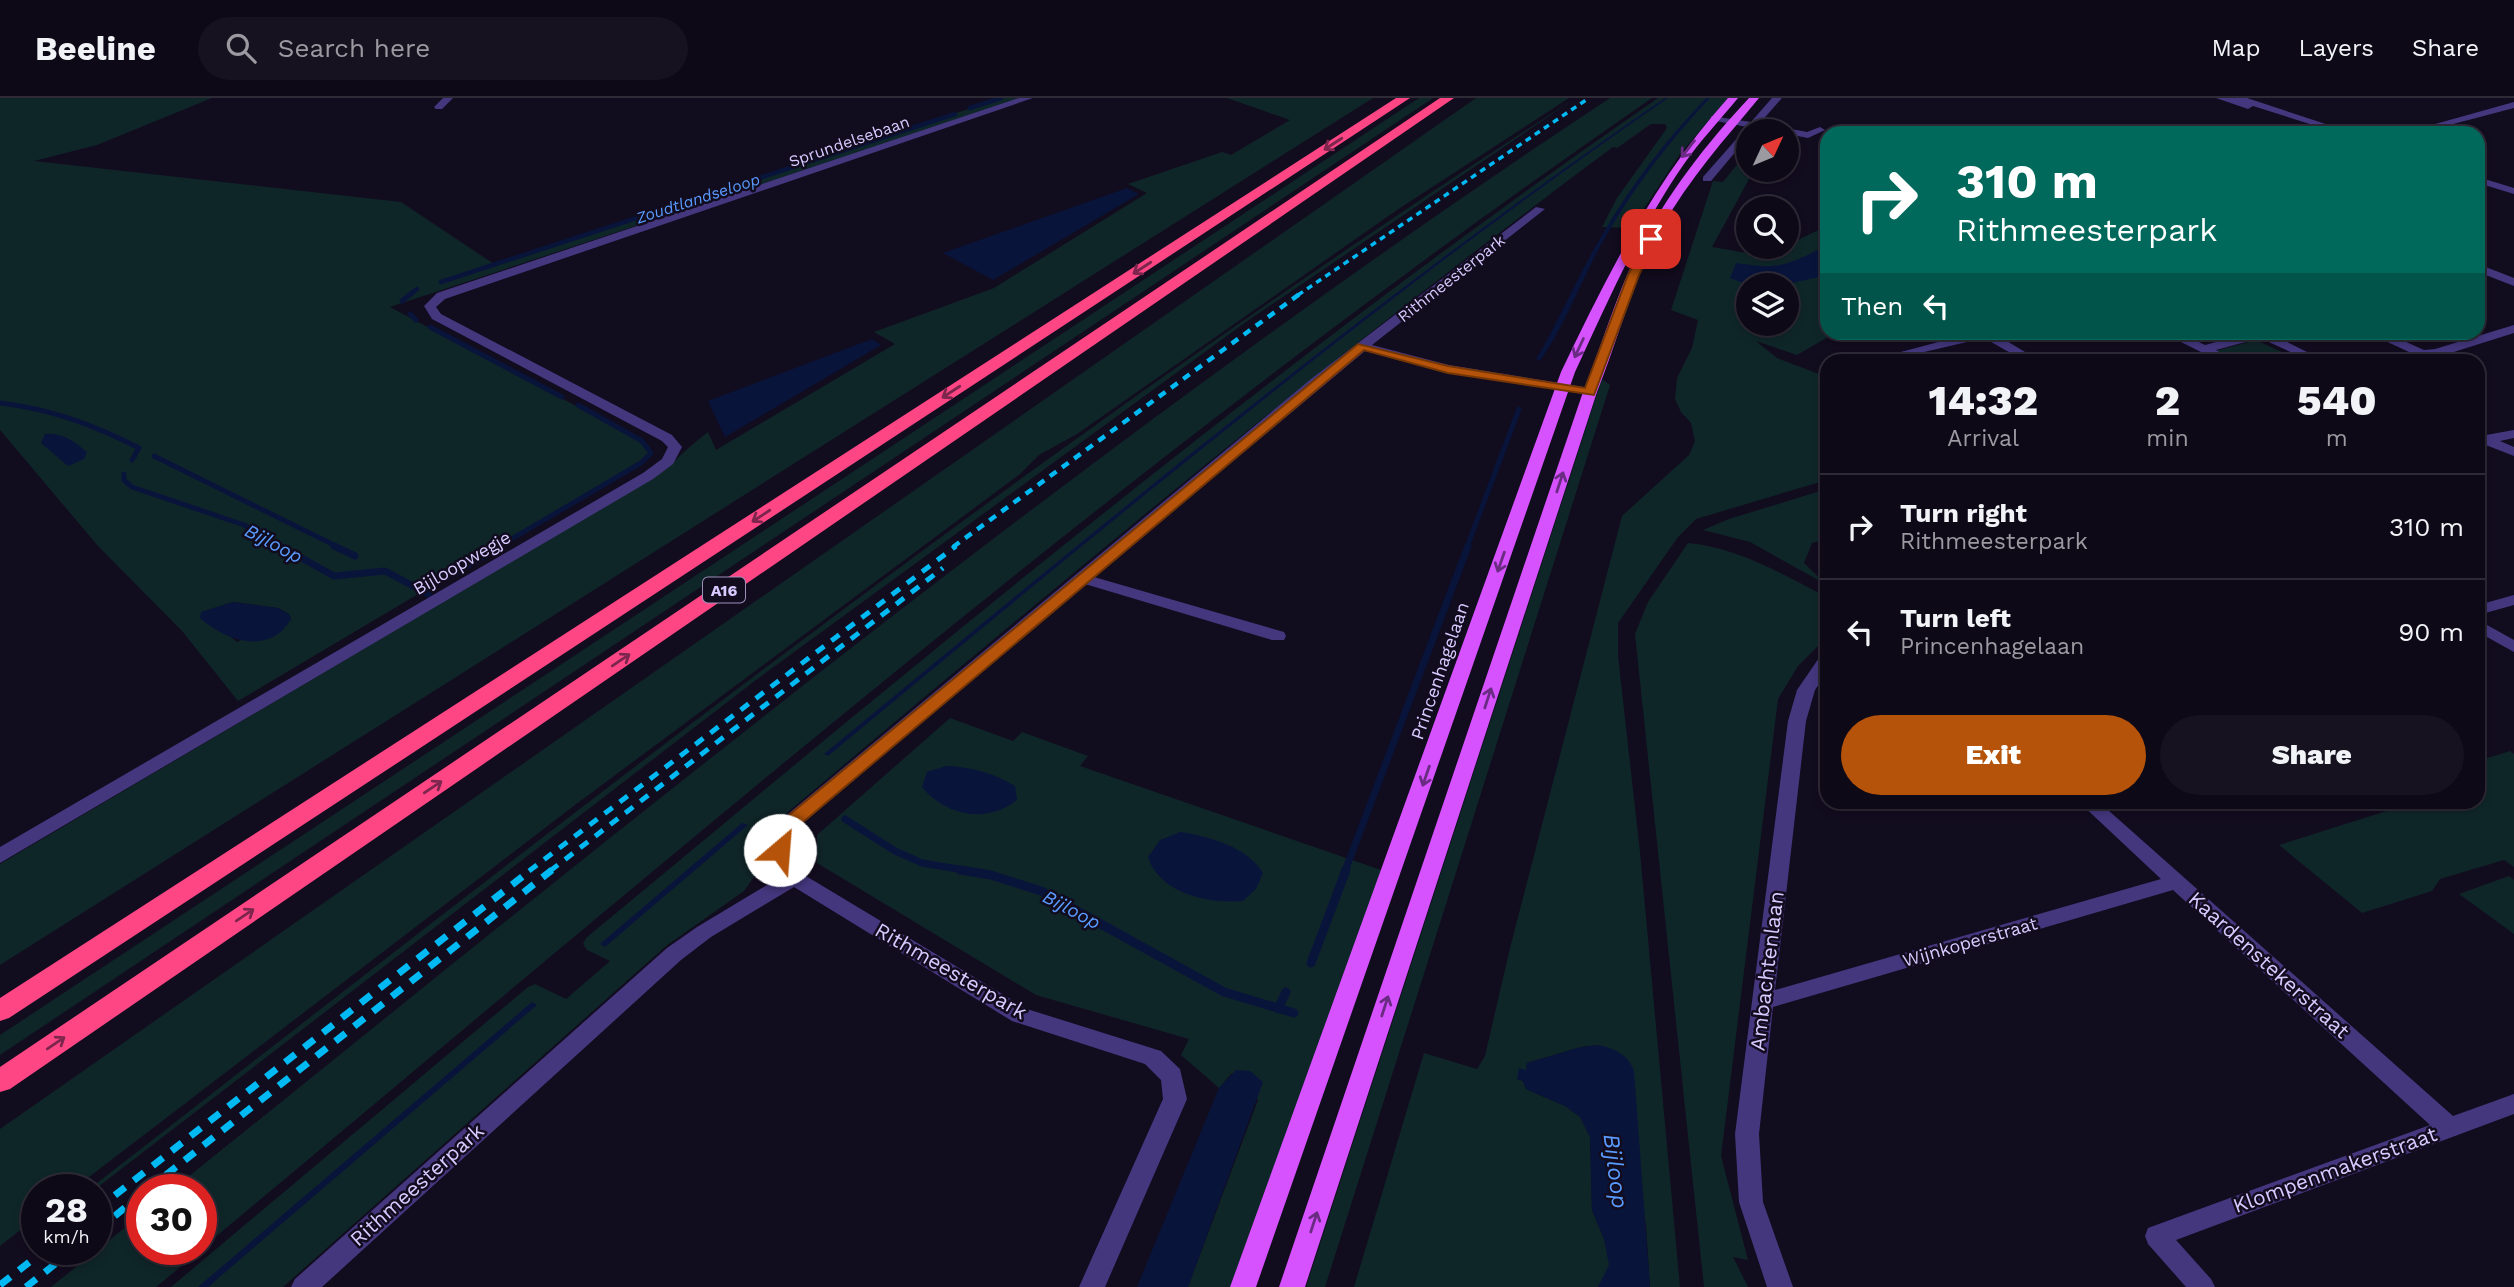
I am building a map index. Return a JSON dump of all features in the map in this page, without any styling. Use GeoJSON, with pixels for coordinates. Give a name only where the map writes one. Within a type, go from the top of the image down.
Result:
{"type":"FeatureCollection","features":[{"type":"Feature","properties":{"kind":"highway","name":"A16"},"geometry":{"type":"LineString","coordinates":[[0,1011],[1404,98]]}},
{"type":"Feature","properties":{"kind":"highway","name":"A16"},"geometry":{"type":"LineString","coordinates":[[0,1081],[1448,98]]}},
{"type":"Feature","properties":{"kind":"main road","name":"Princenhagelaan"},"geometry":{"type":"LineString","coordinates":[[1292,1287],[1590,392],[1633,275],[1733,98]]}},
{"type":"Feature","properties":{"kind":"main road","name":"Princenhagelaan"},"geometry":{"type":"LineString","coordinates":[[1243,1287],[1562,388],[1635,229],[1664,182],[1723,119],[1754,98]]}},
{"type":"Feature","properties":{"kind":"street"},"geometry":{"type":"LineString","coordinates":[[439,107],[448,98]]}},
{"type":"Feature","properties":{"kind":"street","name":"Sprundelsebaan"},"geometry":{"type":"LineString","coordinates":[[441,296],[1028,98]]}},
{"type":"Feature","properties":{"kind":"street"},"geometry":{"type":"LineString","coordinates":[[1757,119],[1777,98]]}},
{"type":"Feature","properties":{"kind":"street"},"geometry":{"type":"LineString","coordinates":[[2222,98],[2321,126]]}},
{"type":"Feature","properties":{"kind":"street"},"geometry":{"type":"LineString","coordinates":[[2237,98],[2314,126]]}},
{"type":"Feature","properties":{"kind":"street"},"geometry":{"type":"LineString","coordinates":[[2434,126],[2514,105]]}},
{"type":"Feature","properties":{"kind":"street"},"geometry":{"type":"LineString","coordinates":[[1723,119],[1736,121]]}},
{"type":"Feature","properties":{"kind":"street"},"geometry":{"type":"LineString","coordinates":[[1799,133],[1808,135],[1820,130]]}},
{"type":"Feature","properties":{"kind":"street"},"geometry":{"type":"LineString","coordinates":[[1707,180],[1736,144]]}},
{"type":"Feature","properties":{"kind":"street"},"geometry":{"type":"LineString","coordinates":[[2485,176],[2514,185]]}},
{"type":"Feature","properties":{"kind":"street"},"geometry":{"type":"LineString","coordinates":[[2485,182],[2514,191]]}},
{"type":"Feature","properties":{"kind":"street","name":"Rithmeesterpark"},"geometry":{"type":"LineString","coordinates":[[1092,1287],[1175,1099],[1175,1084],[1168,1069],[1137,1049],[1020,1015],[794,878],[782,864],[780,850],[784,833],[795,819],[1081,578],[1362,346],[1540,209]]}},
{"type":"Feature","properties":{"kind":"street"},"geometry":{"type":"LineString","coordinates":[[2485,273],[2514,282]]}},
{"type":"Feature","properties":{"kind":"street","name":"Bijloopwegje"},"geometry":{"type":"LineString","coordinates":[[0,856],[648,477],[673,457],[675,447],[667,438],[436,316],[430,306],[441,296]]}},
{"type":"Feature","properties":{"kind":"street"},"geometry":{"type":"LineString","coordinates":[[2485,338],[2514,329]]}},
{"type":"Feature","properties":{"kind":"street"},"geometry":{"type":"LineString","coordinates":[[1901,354],[1964,340]]}},
{"type":"Feature","properties":{"kind":"street"},"geometry":{"type":"LineString","coordinates":[[2000,340],[2023,354]]}},
{"type":"Feature","properties":{"kind":"street"},"geometry":{"type":"LineString","coordinates":[[2184,340],[2213,354]]}},
{"type":"Feature","properties":{"kind":"street"},"geometry":{"type":"LineString","coordinates":[[2203,349],[2238,340]]}},
{"type":"Feature","properties":{"kind":"street"},"geometry":{"type":"LineString","coordinates":[[2278,340],[2305,354]]}},
{"type":"Feature","properties":{"kind":"street"},"geometry":{"type":"LineString","coordinates":[[2391,340],[2423,354],[2436,353],[2478,340]]}},
{"type":"Feature","properties":{"kind":"street"},"geometry":{"type":"LineString","coordinates":[[1362,346],[1448,369],[1590,392]]}},
{"type":"Feature","properties":{"kind":"street"},"geometry":{"type":"LineString","coordinates":[[2485,439],[2514,434]]}},
{"type":"Feature","properties":{"kind":"street"},"geometry":{"type":"LineString","coordinates":[[2485,442],[2514,452]]}},
{"type":"Feature","properties":{"kind":"street"},"geometry":{"type":"LineString","coordinates":[[1081,578],[1278,636]]}},
{"type":"Feature","properties":{"kind":"street"},"geometry":{"type":"LineString","coordinates":[[2485,608],[2514,600]]}},
{"type":"Feature","properties":{"kind":"street"},"geometry":{"type":"LineString","coordinates":[[2485,629],[2514,647]]}},
{"type":"Feature","properties":{"kind":"street","name":"Ambachtenlaan"},"geometry":{"type":"LineString","coordinates":[[1780,1287],[1757,1227],[1747,1179],[1747,1135],[1797,721],[1806,690],[1820,669]]}},
{"type":"Feature","properties":{"kind":"street","name":"Kaardenstekerstraat"},"geometry":{"type":"LineString","coordinates":[[2096,809],[2450,1128]]}},
{"type":"Feature","properties":{"kind":"street","name":"Rithmeesterpark"},"geometry":{"type":"LineString","coordinates":[[304,1287],[674,954],[704,932],[794,878]]}},
{"type":"Feature","properties":{"kind":"street","name":"Wijnkoperstraat"},"geometry":{"type":"LineString","coordinates":[[1763,1002],[2177,881]]}},
{"type":"Feature","properties":{"kind":"street","name":"Klompenmakerstraat"},"geometry":{"type":"LineString","coordinates":[[2202,1287],[2157,1236],[2514,1104]]}},
{"type":"Feature","properties":{"kind":"green space"},"geometry":{"type":"Polygon","coordinates":[[[0,98],[212,98],[97,145],[34,161],[401,202],[494,264],[1002,98],[1023,98],[390,307],[629,434],[650,447],[652,455],[238,701],[182,631],[98,546],[0,430],[0,98]],[[233,602],[202,612],[237,642],[291,619],[289,614],[278,608],[233,602]]]}},
{"type":"Feature","properties":{"kind":"green space"},"geometry":{"type":"Polygon","coordinates":[[[1227,98],[1373,98],[0,965],[0,864],[648,481],[708,432],[716,450],[895,344],[874,332],[994,288],[1147,193],[1128,184],[1222,152],[1231,155],[1290,120],[1227,98]]]}},
{"type":"Feature","properties":{"kind":"green space"},"geometry":{"type":"Polygon","coordinates":[[[1419,98],[1433,98],[0,1055],[0,1035],[1419,98]]]}},
{"type":"Feature","properties":{"kind":"green space"},"geometry":{"type":"Polygon","coordinates":[[[1476,98],[1569,98],[1397,210],[1077,434],[1039,455],[1020,474],[575,805],[93,1174],[21,1174],[21,1230],[0,1246],[0,1129],[1476,98]]]}},
{"type":"Feature","properties":{"kind":"green space"},"geometry":{"type":"Polygon","coordinates":[[[1576,98],[1246,322],[756,680],[112,1176],[109,1174],[635,766],[820,627],[1005,490],[1383,225],[1576,98]]]}},
{"type":"Feature","properties":{"kind":"green space"},"geometry":{"type":"Polygon","coordinates":[[[1610,98],[1652,98],[1463,232],[1278,370],[1095,512],[734,804],[217,1236],[217,1174],[192,1174],[700,766],[878,627],[1239,356],[1423,225],[1610,98]]]}},
{"type":"Feature","properties":{"kind":"green space"},"geometry":{"type":"Polygon","coordinates":[[[1658,98],[1728,98],[1680,154],[1631,228],[1602,227],[1617,198],[1667,128],[1665,124],[1651,124],[1617,148],[1613,147],[1402,308],[1195,473],[788,812],[766,839],[759,870],[744,891],[666,946],[283,1287],[171,1287],[197,1265],[217,1265],[217,1248],[528,987],[535,984],[566,999],[610,961],[587,950],[583,944],[586,938],[1113,506],[1382,297],[1658,98]]]}},
{"type":"Feature","properties":{"kind":"green space"},"geometry":{"type":"Polygon","coordinates":[[[1736,166],[1736,182],[1747,182],[1740,196],[1736,196],[1736,203],[1712,247],[1736,251],[1736,259],[1799,259],[1799,239],[1820,229],[1820,340],[1823,340],[1797,355],[1756,341],[1777,358],[1820,374],[1820,482],[1696,519],[1678,537],[1618,623],[1618,656],[1640,852],[1680,1287],[1650,1287],[1646,1225],[1598,1045],[1581,1047],[1527,1063],[1526,1070],[1517,1079],[1523,1081],[1526,1089],[1565,1106],[1580,1117],[1590,1137],[1592,1210],[1604,1239],[1610,1265],[1598,1287],[1354,1287],[1424,1053],[1477,1069],[1485,1056],[1510,948],[1622,516],[1689,455],[1695,441],[1691,423],[1681,412],[1675,399],[1677,378],[1692,348],[1698,320],[1671,310],[1713,181],[1723,182],[1736,166]]]}},
{"type":"Feature","properties":{"kind":"green space"},"geometry":{"type":"Polygon","coordinates":[[[2256,340],[2286,354],[2222,354],[2215,351],[2256,340]]]}},
{"type":"Feature","properties":{"kind":"green space"},"geometry":{"type":"Polygon","coordinates":[[[1602,379],[1610,385],[1325,1287],[1306,1287],[1602,379]]]}},
{"type":"Feature","properties":{"kind":"green space"},"geometry":{"type":"Polygon","coordinates":[[[1820,491],[1820,541],[1812,543],[1804,563],[1820,581],[1750,542],[1703,530],[1729,519],[1820,491]]]}},
{"type":"Feature","properties":{"kind":"green space"},"geometry":{"type":"Polygon","coordinates":[[[1688,543],[1743,556],[1820,593],[1820,644],[1798,666],[1778,699],[1721,1156],[1748,1260],[1733,1257],[1748,1287],[1704,1287],[1635,634],[1648,602],[1688,543]]]}},
{"type":"Feature","properties":{"kind":"green space"},"geometry":{"type":"Polygon","coordinates":[[[950,718],[1013,741],[1022,732],[1088,756],[1080,766],[1384,871],[1230,1287],[1188,1287],[1258,1100],[1232,1073],[1219,1088],[1181,1055],[1189,1039],[1036,995],[817,863],[817,835],[950,718]]]}},
{"type":"Feature","properties":{"kind":"green space"},"geometry":{"type":"Polygon","coordinates":[[[2510,751],[2514,754],[2514,867],[2504,860],[2440,879],[2432,891],[2362,913],[2279,845],[2393,809],[2485,809],[2485,759],[2510,751]]]}},
{"type":"Feature","properties":{"kind":"green space"},"geometry":{"type":"Polygon","coordinates":[[[2509,876],[2514,880],[2514,934],[2459,894],[2509,876]]]}},
{"type":"Feature","properties":{"kind":"green space"},"geometry":{"type":"Polygon","coordinates":[[[126,1227],[126,1265],[183,1265],[156,1287],[51,1287],[78,1265],[112,1265],[112,1238],[126,1227]]]}},
{"type":"Feature","properties":{"kind":"water"},"geometry":{"type":"Polygon","coordinates":[[[1668,98],[1559,175],[1346,335],[1137,501],[828,756],[824,754],[1133,500],[1342,334],[1556,175],[1668,98]]]}},
{"type":"Feature","properties":{"kind":"water"},"geometry":{"type":"Polygon","coordinates":[[[1706,98],[1710,98],[1667,147],[1617,217],[1550,346],[1540,361],[1536,359],[1613,216],[1663,147],[1706,98]]]}},
{"type":"Feature","properties":{"kind":"water"},"geometry":{"type":"Polygon","coordinates":[[[1127,188],[1139,194],[993,280],[943,253],[1127,188]]]}},
{"type":"Feature","properties":{"kind":"water"},"geometry":{"type":"Polygon","coordinates":[[[1820,248],[1820,277],[1799,281],[1799,273],[1736,273],[1736,280],[1730,278],[1736,263],[1774,266],[1820,248]]]}},
{"type":"Feature","properties":{"kind":"water"},"geometry":{"type":"Polygon","coordinates":[[[872,339],[881,345],[725,437],[708,401],[872,339]]]}},
{"type":"Feature","properties":{"kind":"water"},"geometry":{"type":"Polygon","coordinates":[[[45,434],[57,434],[72,441],[87,452],[84,459],[68,466],[41,443],[45,434]]]}},
{"type":"Feature","properties":{"kind":"water"},"geometry":{"type":"Polygon","coordinates":[[[233,602],[278,608],[289,614],[291,619],[282,631],[272,638],[247,641],[222,633],[200,618],[201,612],[233,602]]]}},
{"type":"Feature","properties":{"kind":"water"},"geometry":{"type":"Polygon","coordinates":[[[946,766],[982,772],[1007,781],[1015,786],[1017,800],[1005,808],[980,814],[967,813],[943,805],[922,787],[927,772],[946,766]]]}},
{"type":"Feature","properties":{"kind":"water"},"geometry":{"type":"Polygon","coordinates":[[[742,823],[748,825],[605,947],[600,944],[742,823]]]}},
{"type":"Feature","properties":{"kind":"water"},"geometry":{"type":"Polygon","coordinates":[[[1180,832],[1215,840],[1248,856],[1263,873],[1256,889],[1243,901],[1215,901],[1187,894],[1163,880],[1148,857],[1160,840],[1180,832]]]}},
{"type":"Feature","properties":{"kind":"water"},"geometry":{"type":"Polygon","coordinates":[[[532,1002],[537,1005],[208,1287],[198,1287],[532,1002]]]}},
{"type":"Feature","properties":{"kind":"water"},"geometry":{"type":"Polygon","coordinates":[[[1598,1045],[1620,1053],[1629,1061],[1634,1071],[1650,1287],[1598,1287],[1609,1265],[1604,1239],[1592,1210],[1590,1137],[1580,1117],[1565,1106],[1526,1089],[1523,1081],[1517,1079],[1519,1068],[1526,1070],[1527,1063],[1581,1047],[1598,1045]]]}},
{"type":"Feature","properties":{"kind":"water"},"geometry":{"type":"Polygon","coordinates":[[[1236,1070],[1250,1071],[1263,1082],[1188,1287],[1137,1287],[1219,1088],[1236,1070]]]}},
{"type":"Feature","properties":{"kind":"waterway","name":"Zoudtlandseloop"},"geometry":{"type":"LineString","coordinates":[[970,108],[1001,98]]}},
{"type":"Feature","properties":{"kind":"waterway","name":"Zoudtlandseloop"},"geometry":{"type":"LineString","coordinates":[[441,282],[955,114]]}},
{"type":"Feature","properties":{"kind":"waterway","name":"Zoudtlandseloop"},"geometry":{"type":"LineString","coordinates":[[409,295],[417,289]]}},
{"type":"Feature","properties":{"kind":"waterway","name":"Zoudtlandseloop"},"geometry":{"type":"LineString","coordinates":[[402,301],[412,293]]}},
{"type":"Feature","properties":{"kind":"waterway","name":"Zoudtlandseloop"},"geometry":{"type":"LineString","coordinates":[[410,314],[416,320]]}},
{"type":"Feature","properties":{"kind":"waterway","name":"Zoudtlandseloop"},"geometry":{"type":"LineString","coordinates":[[430,327],[562,397]]}},
{"type":"Feature","properties":{"kind":"waterway","name":"Bijloop"},"geometry":{"type":"LineString","coordinates":[[0,403],[55,414],[105,432],[139,448],[132,460]]}},
{"type":"Feature","properties":{"kind":"waterway","name":"Zoudtlandseloop"},"geometry":{"type":"LineString","coordinates":[[498,547],[641,463],[651,453],[642,441],[578,405]]}},
{"type":"Feature","properties":{"kind":"waterway"},"geometry":{"type":"LineString","coordinates":[[1467,547],[1519,409]]}},
{"type":"Feature","properties":{"kind":"waterway"},"geometry":{"type":"LineString","coordinates":[[154,456],[338,547]]}},
{"type":"Feature","properties":{"kind":"waterway","name":"Bijloop"},"geometry":{"type":"LineString","coordinates":[[124,474],[124,480],[132,487],[244,525],[283,547]]}},
{"type":"Feature","properties":{"kind":"waterway","name":"Bijloop"},"geometry":{"type":"LineString","coordinates":[[280,546],[334,576],[385,571],[428,594]]}},
{"type":"Feature","properties":{"kind":"waterway"},"geometry":{"type":"LineString","coordinates":[[334,546],[355,556]]}},
{"type":"Feature","properties":{"kind":"waterway","name":"Zoudtlandseloop"},"geometry":{"type":"LineString","coordinates":[[453,574],[501,546]]}},
{"type":"Feature","properties":{"kind":"waterway"},"geometry":{"type":"LineString","coordinates":[[1345,871],[1468,546]]}},
{"type":"Feature","properties":{"kind":"waterway","name":"Bijloop"},"geometry":{"type":"LineString","coordinates":[[845,819],[895,851],[922,863],[970,871]]}},
{"type":"Feature","properties":{"kind":"waterway","name":"Bijloop"},"geometry":{"type":"LineString","coordinates":[[960,870],[991,875],[1041,891],[1224,992],[1278,1008]]}},
{"type":"Feature","properties":{"kind":"waterway"},"geometry":{"type":"LineString","coordinates":[[1311,963],[1346,870]]}},
{"type":"Feature","properties":{"kind":"waterway"},"geometry":{"type":"LineString","coordinates":[[1278,1008],[1286,992]]}},
{"type":"Feature","properties":{"kind":"waterway","name":"Bijloop"},"geometry":{"type":"LineString","coordinates":[[1278,1008],[1294,1013]]}},
{"type":"Feature","properties":{"kind":"railway"},"geometry":{"type":"LineString","coordinates":[[1298,295],[1589,98]]}},
{"type":"Feature","properties":{"kind":"railway"},"geometry":{"type":"LineString","coordinates":[[953,547],[1301,293]]}},
{"type":"Feature","properties":{"kind":"railway"},"geometry":{"type":"LineString","coordinates":[[529,871],[956,546]]}},
{"type":"Feature","properties":{"kind":"railway"},"geometry":{"type":"LineString","coordinates":[[550,871],[943,568]]}},
{"type":"Feature","properties":{"kind":"railway"},"geometry":{"type":"LineString","coordinates":[[112,1197],[531,870]]}},
{"type":"Feature","properties":{"kind":"railway"},"geometry":{"type":"LineString","coordinates":[[167,1174],[552,870]]}},
{"type":"Feature","properties":{"kind":"railway"},"geometry":{"type":"LineString","coordinates":[[112,1218],[126,1207]]}},
{"type":"Feature","properties":{"kind":"railway"},"geometry":{"type":"LineString","coordinates":[[0,1285],[26,1265]]}},
{"type":"Feature","properties":{"kind":"railway"},"geometry":{"type":"LineString","coordinates":[[26,1287],[54,1265]]}},
{"type":"Feature","properties":{"kind":"route"},"geometry":{"type":"LineString","coordinates":[[780,850],[784,833],[795,819],[1102,560],[1362,346],[1467,373],[1590,392],[1633,275],[1651,239]]}}]}
